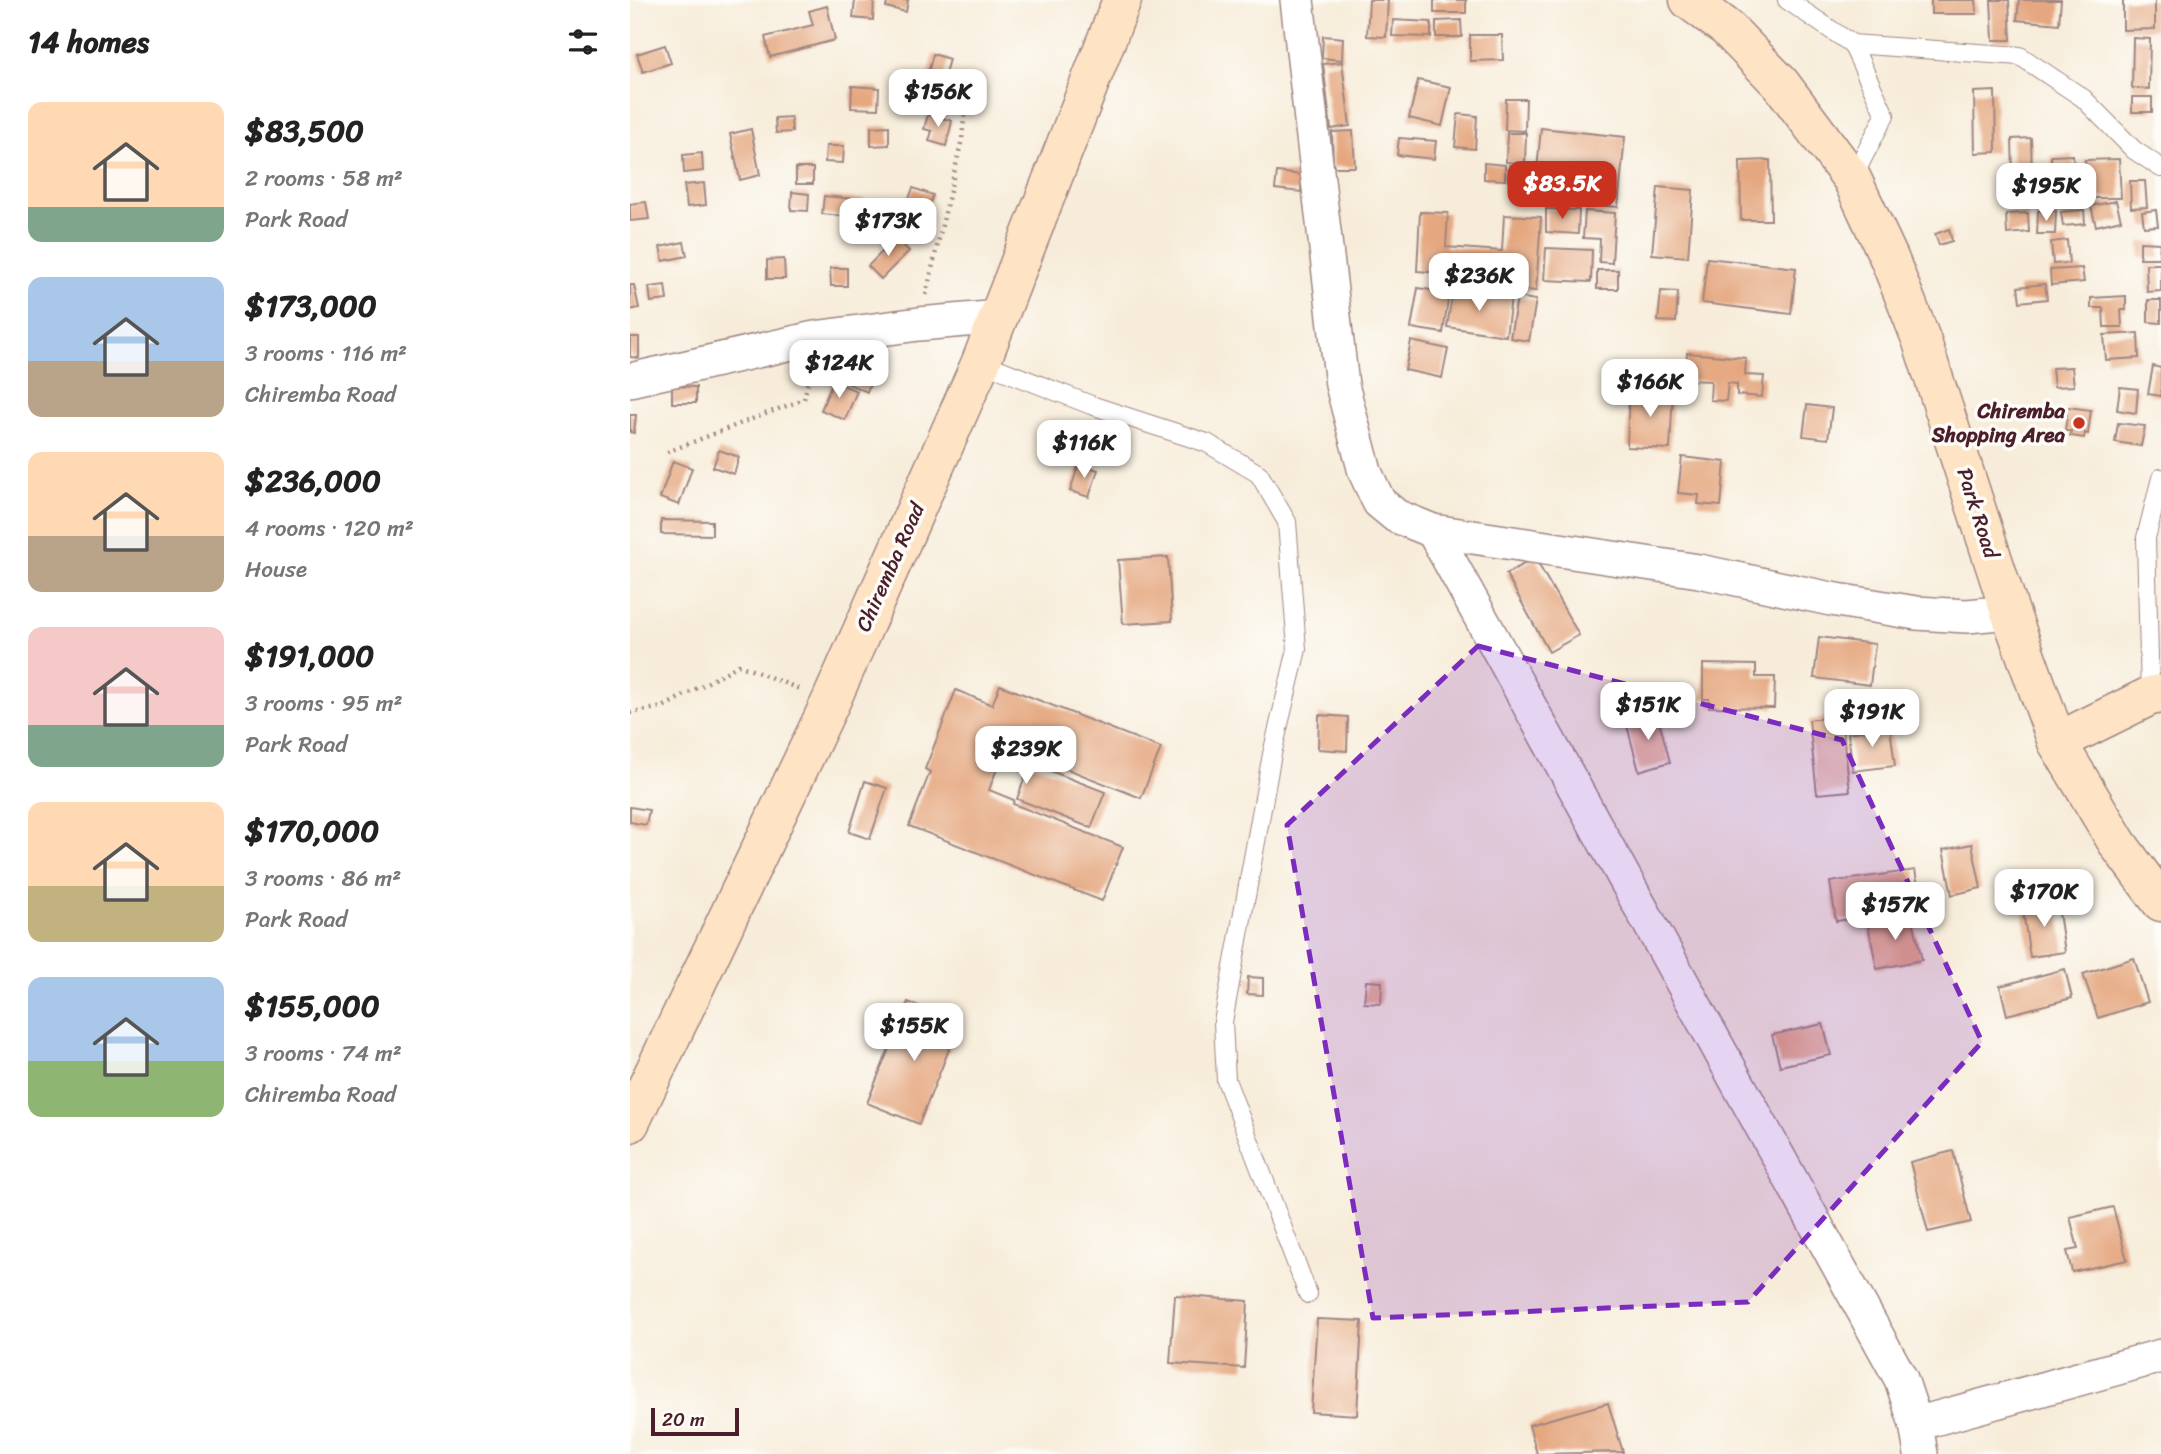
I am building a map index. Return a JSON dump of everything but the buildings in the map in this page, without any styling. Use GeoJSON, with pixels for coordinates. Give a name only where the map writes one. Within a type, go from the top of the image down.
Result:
{"type":"FeatureCollection","features":[{"type":"Feature","properties":{"kind":"main road","name":"Chiremba Road"},"geometry":{"type":"LineString","coordinates":[[630,1123],[831,701],[981,362],[1122,0]]}},
{"type":"Feature","properties":{"kind":"main road","name":"Park Road"},"geometry":{"type":"LineString","coordinates":[[1689,0],[1727,28],[1781,84],[1852,179],[1889,258],[1921,339],[2010,612],[2057,742],[2118,844],[2161,902]]}},
{"type":"Feature","properties":{"kind":"main road"},"geometry":{"type":"LineString","coordinates":[[2057,742],[2156,695]]}},
{"type":"Feature","properties":{"kind":"street"},"geometry":{"type":"LineString","coordinates":[[1297,0],[1342,385],[1365,472],[1379,502],[1395,516],[1433,531],[1699,571],[1832,599],[1916,613],[1967,616],[2010,612]]}},
{"type":"Feature","properties":{"kind":"street"},"geometry":{"type":"LineString","coordinates":[[630,380],[814,338],[919,324],[1000,317]]}},
{"type":"Feature","properties":{"kind":"street"},"geometry":{"type":"LineString","coordinates":[[1433,531],[1901,1379],[1918,1439],[2161,1356]]}},
{"type":"Feature","properties":{"kind":"lane"},"geometry":{"type":"LineString","coordinates":[[1787,0],[1852,44],[2020,56],[2083,98],[2134,150],[2161,168]]}},
{"type":"Feature","properties":{"kind":"lane"},"geometry":{"type":"LineString","coordinates":[[1852,44],[1885,115],[1852,179]]}},
{"type":"Feature","properties":{"kind":"lane"},"geometry":{"type":"LineString","coordinates":[[981,362],[1090,405],[1207,443],[1259,474],[1287,522],[1297,649],[1272,754],[1223,1022],[1226,1080],[1308,1294]]}},
{"type":"Feature","properties":{"kind":"lane"},"geometry":{"type":"LineString","coordinates":[[2156,695],[2146,538],[2161,478]]}},
{"type":"Feature","properties":{"kind":"path"},"geometry":{"type":"LineString","coordinates":[[919,324],[962,139],[965,108]]}},
{"type":"Feature","properties":{"kind":"path"},"geometry":{"type":"LineString","coordinates":[[667,452],[804,399],[815,356],[814,338]]}},
{"type":"Feature","properties":{"kind":"path"},"geometry":{"type":"LineString","coordinates":[[630,713],[663,707],[739,665],[831,701]]}},
{"type":"Feature","properties":{"kind":"highlighted area"},"geometry":{"type":"Polygon","coordinates":[[[1478,646],[1842,740],[1982,1042],[1748,1302],[1373,1318],[1287,825],[1478,646]]]}},
{"type":"Feature","properties":{"kind":"place","name":"Chiremba Shopping Area"},"geometry":{"type":"Point","coordinates":[2079,423]}}]}
